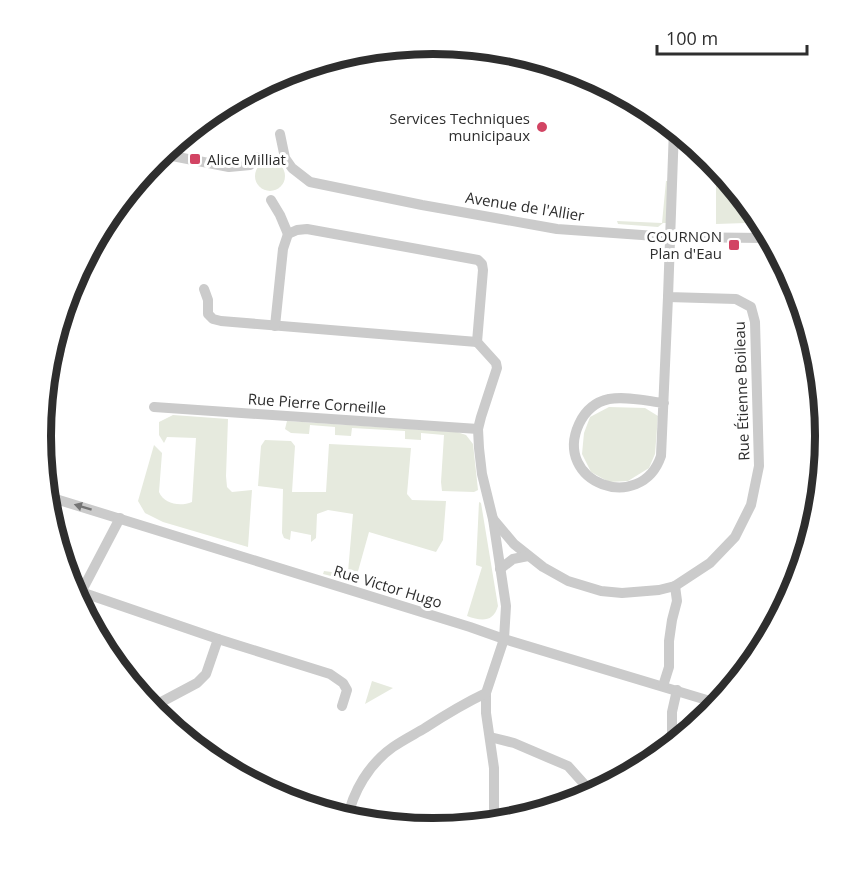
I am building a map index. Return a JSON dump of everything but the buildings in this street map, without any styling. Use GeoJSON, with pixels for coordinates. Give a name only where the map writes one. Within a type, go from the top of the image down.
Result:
{"type":"FeatureCollection","features":[{"type":"Feature","properties":{"kind":"street","name":"Avenue de l'Allier"},"geometry":{"type":"LineString","coordinates":[[280,134],[285,158],[292,168],[310,182],[557,229],[669,237],[760,237]]}},
{"type":"Feature","properties":{"kind":"street"},"geometry":{"type":"LineString","coordinates":[[664,403],[619,398],[602,401],[590,408],[580,421],[575,436],[575,453],[580,469],[592,480],[607,487],[624,488],[646,479],[654,472],[661,456],[664,403],[673,140]]}},
{"type":"Feature","properties":{"kind":"street"},"geometry":{"type":"LineString","coordinates":[[174,156],[229,167],[250,165],[258,157]]}},
{"type":"Feature","properties":{"kind":"street"},"geometry":{"type":"LineString","coordinates":[[275,326],[283,249],[288,234],[276,198]]}},
{"type":"Feature","properties":{"kind":"street"},"geometry":{"type":"LineString","coordinates":[[204,289],[208,300],[208,314],[213,319],[221,321],[477,342],[483,270],[478,260],[307,229],[288,234]]}},
{"type":"Feature","properties":{"kind":"street","name":"Rue Étienne Boileau"},"geometry":{"type":"LineString","coordinates":[[493,519],[514,544],[543,567],[568,581],[601,591],[622,593],[659,591],[675,586],[710,562],[735,537],[751,505],[759,466],[755,322],[751,307],[736,299],[668,297]]}},
{"type":"Feature","properties":{"kind":"street","name":"Rue Étienne Boileau"},"geometry":{"type":"LineString","coordinates":[[477,342],[494,360],[497,368],[478,429],[482,474],[493,519],[506,606],[504,639],[486,693]]}},
{"type":"Feature","properties":{"kind":"street","name":"Rue Pierre Corneille"},"geometry":{"type":"LineString","coordinates":[[154,407],[478,429]]}},
{"type":"Feature","properties":{"kind":"street","name":"Rue Victor Hugo"},"geometry":{"type":"LineString","coordinates":[[56,499],[710,701]]}},
{"type":"Feature","properties":{"kind":"street"},"geometry":{"type":"LineString","coordinates":[[83,589],[120,518]]}},
{"type":"Feature","properties":{"kind":"street"},"geometry":{"type":"LineString","coordinates":[[500,569],[513,559],[528,556]]}},
{"type":"Feature","properties":{"kind":"street"},"geometry":{"type":"LineString","coordinates":[[663,686],[669,667],[669,641],[677,601],[675,586]]}},
{"type":"Feature","properties":{"kind":"street"},"geometry":{"type":"LineString","coordinates":[[87,598],[330,674],[343,683],[347,690],[342,706]]}},
{"type":"Feature","properties":{"kind":"street"},"geometry":{"type":"LineString","coordinates":[[159,703],[197,683],[206,674],[218,639]]}},
{"type":"Feature","properties":{"kind":"street"},"geometry":{"type":"LineString","coordinates":[[672,736],[672,712],[677,690]]}},
{"type":"Feature","properties":{"kind":"street"},"geometry":{"type":"LineString","coordinates":[[350,810],[358,787],[374,765],[392,748],[463,704],[486,693],[486,713],[494,768],[494,814]]}},
{"type":"Feature","properties":{"kind":"street"},"geometry":{"type":"LineString","coordinates":[[490,737],[514,743],[568,766],[585,785]]}},
{"type":"Feature","properties":{"kind":"shaded area"},"geometry":{"type":"Polygon","coordinates":[[[270,161],[281,165],[285,176],[281,187],[270,191],[259,187],[255,176],[259,165],[270,161]]]}},
{"type":"Feature","properties":{"kind":"shaded area"},"geometry":{"type":"Polygon","coordinates":[[[714,178],[752,224],[716,224],[714,178]]]}},
{"type":"Feature","properties":{"kind":"shaded area"},"geometry":{"type":"Polygon","coordinates":[[[666,181],[668,181],[666,223],[658,227],[618,224],[617,221],[662,223],[666,181]]]}},
{"type":"Feature","properties":{"kind":"shaded area"},"geometry":{"type":"Polygon","coordinates":[[[609,407],[645,408],[658,416],[655,454],[649,468],[628,481],[609,482],[591,472],[582,454],[584,433],[590,417],[609,407]]]}},
{"type":"Feature","properties":{"kind":"shaded area"},"geometry":{"type":"Polygon","coordinates":[[[173,415],[228,419],[227,487],[232,492],[252,490],[248,547],[163,522],[145,513],[138,501],[154,445],[162,453],[159,492],[161,496],[173,503],[192,502],[196,438],[167,437],[164,443],[159,435],[159,422],[173,415]]]}},
{"type":"Feature","properties":{"kind":"shaded area"},"geometry":{"type":"Polygon","coordinates":[[[287,421],[457,432],[466,435],[473,444],[478,490],[474,492],[442,491],[444,435],[421,433],[421,440],[405,439],[405,431],[352,428],[351,436],[335,435],[335,427],[310,425],[309,434],[291,433],[285,429],[287,421]]]}},
{"type":"Feature","properties":{"kind":"shaded area"},"geometry":{"type":"Polygon","coordinates":[[[265,440],[291,441],[295,446],[292,492],[326,492],[329,444],[411,448],[407,494],[412,500],[446,501],[443,540],[436,552],[369,532],[355,582],[323,574],[324,571],[347,574],[348,572],[353,514],[328,510],[317,514],[316,538],[311,542],[311,535],[291,531],[290,540],[284,538],[282,533],[283,489],[258,486],[261,446],[265,440]]]}},
{"type":"Feature","properties":{"kind":"shaded area"},"geometry":{"type":"Polygon","coordinates":[[[479,502],[498,606],[490,618],[482,620],[467,616],[482,567],[476,565],[479,502]]]}},
{"type":"Feature","properties":{"kind":"shaded area"},"geometry":{"type":"Polygon","coordinates":[[[372,681],[393,688],[365,704],[372,681]]]}},
{"type":"Feature","properties":{"kind":"place","name":"Services Techniques municipaux"},"geometry":{"type":"Point","coordinates":[542,127]}},
{"type":"Feature","properties":{"kind":"place","name":"Alice Milliat"},"geometry":{"type":"Point","coordinates":[195,159]}},
{"type":"Feature","properties":{"kind":"place","name":"COURNON Plan d'Eau"},"geometry":{"type":"Point","coordinates":[734,245]}}]}
